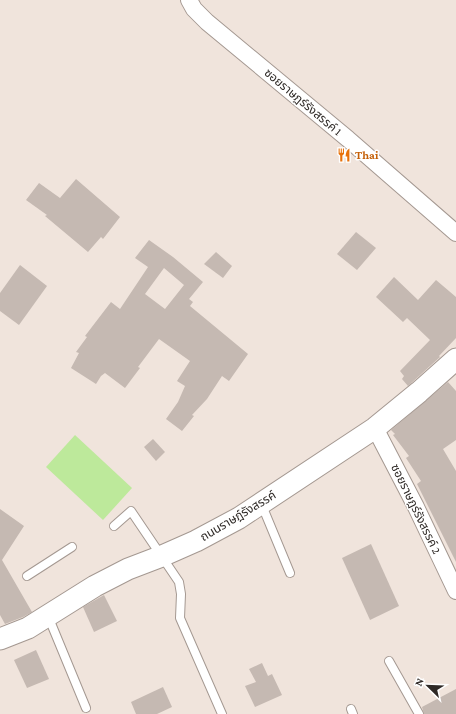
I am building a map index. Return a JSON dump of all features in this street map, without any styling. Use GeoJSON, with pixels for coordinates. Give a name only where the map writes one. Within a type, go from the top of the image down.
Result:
{"type":"FeatureCollection","features":[{"type":"Feature","properties":{"kind":"street","name":"ซอยราษฎร์รังสรรค์ 1"},"geometry":{"type":"LineString","coordinates":[[188,0],[194,10],[207,22],[348,139],[456,233]]}},
{"type":"Feature","properties":{"kind":"street","name":"ถนนราษฎ์รังสรรค์"},"geometry":{"type":"LineString","coordinates":[[0,639],[28,628],[95,586],[128,569],[202,538],[239,518],[375,428],[456,359]]}},
{"type":"Feature","properties":{"kind":"street","name":"ซอยราษฎร์รังสรรค์ 2"},"geometry":{"type":"LineString","coordinates":[[375,428],[416,507],[456,591]]}},
{"type":"Feature","properties":{"kind":"lane"},"geometry":{"type":"LineString","coordinates":[[261,503],[290,572]]}},
{"type":"Feature","properties":{"kind":"lane"},"geometry":{"type":"LineString","coordinates":[[114,526],[130,511],[162,556],[178,582],[181,594],[180,618],[222,714]]}},
{"type":"Feature","properties":{"kind":"lane"},"geometry":{"type":"LineString","coordinates":[[27,576],[72,547]]}},
{"type":"Feature","properties":{"kind":"lane"},"geometry":{"type":"LineString","coordinates":[[48,616],[86,708]]}},
{"type":"Feature","properties":{"kind":"lane"},"geometry":{"type":"LineString","coordinates":[[389,661],[418,714]]}},
{"type":"Feature","properties":{"kind":"green space"},"geometry":{"type":"Polygon","coordinates":[[[75,435],[132,488],[103,520],[46,467],[75,435]]]}},
{"type":"Feature","properties":{"kind":"building"},"geometry":{"type":"Polygon","coordinates":[[[76,179],[120,217],[103,239],[101,237],[88,252],[45,216],[47,215],[26,200],[39,183],[60,198],[76,179]]]}},
{"type":"Feature","properties":{"kind":"building"},"geometry":{"type":"Polygon","coordinates":[[[356,232],[376,248],[357,270],[337,254],[356,232]]]}},
{"type":"Feature","properties":{"kind":"building"},"geometry":{"type":"Polygon","coordinates":[[[149,240],[173,257],[203,282],[189,299],[193,302],[190,306],[248,354],[229,381],[222,376],[207,399],[192,415],[194,416],[182,431],[166,419],[178,402],[185,386],[177,381],[190,361],[159,339],[138,367],[140,368],[125,388],[105,373],[96,384],[71,368],[79,353],[76,352],[87,337],[85,336],[111,302],[120,309],[148,267],[135,258],[149,240]],[[164,268],[145,294],[165,309],[184,285],[164,268]]]}},
{"type":"Feature","properties":{"kind":"building"},"geometry":{"type":"Polygon","coordinates":[[[216,252],[232,266],[223,278],[204,264],[216,252]]]}},
{"type":"Feature","properties":{"kind":"building"},"geometry":{"type":"Polygon","coordinates":[[[20,265],[47,286],[19,325],[0,311],[0,293],[20,265]]]}},
{"type":"Feature","properties":{"kind":"building"},"geometry":{"type":"Polygon","coordinates":[[[394,277],[418,300],[436,280],[456,297],[456,338],[439,356],[440,357],[408,386],[402,379],[404,376],[400,371],[430,340],[407,318],[403,322],[376,297],[394,277]]]}},
{"type":"Feature","properties":{"kind":"building"},"geometry":{"type":"Polygon","coordinates":[[[448,382],[456,391],[456,440],[443,449],[456,471],[456,562],[417,484],[421,481],[406,458],[409,456],[393,435],[395,434],[391,430],[448,382]]]}},
{"type":"Feature","properties":{"kind":"building"},"geometry":{"type":"Polygon","coordinates":[[[153,439],[165,452],[156,461],[144,447],[153,439]]]}},
{"type":"Feature","properties":{"kind":"building"},"geometry":{"type":"Polygon","coordinates":[[[0,509],[24,526],[2,560],[32,612],[5,624],[0,615],[0,509]]]}},
{"type":"Feature","properties":{"kind":"building"},"geometry":{"type":"Polygon","coordinates":[[[371,544],[399,606],[370,620],[342,558],[371,544]]]}},
{"type":"Feature","properties":{"kind":"building"},"geometry":{"type":"Polygon","coordinates":[[[104,595],[117,621],[94,632],[83,607],[104,595]]]}},
{"type":"Feature","properties":{"kind":"building"},"geometry":{"type":"Polygon","coordinates":[[[36,650],[49,679],[27,688],[14,660],[36,650]]]}},
{"type":"Feature","properties":{"kind":"building"},"geometry":{"type":"Polygon","coordinates":[[[262,663],[268,676],[272,674],[282,695],[255,707],[245,686],[256,682],[249,669],[262,663]]]}},
{"type":"Feature","properties":{"kind":"building"},"geometry":{"type":"Polygon","coordinates":[[[163,687],[172,707],[157,714],[136,714],[131,702],[163,687]]]}},
{"type":"Feature","properties":{"kind":"building"},"geometry":{"type":"Polygon","coordinates":[[[456,689],[456,714],[424,714],[422,707],[456,689]]]}},
{"type":"Feature","properties":{"kind":"place","name":"Thai"},"geometry":{"type":"Point","coordinates":[344,155]}}]}
